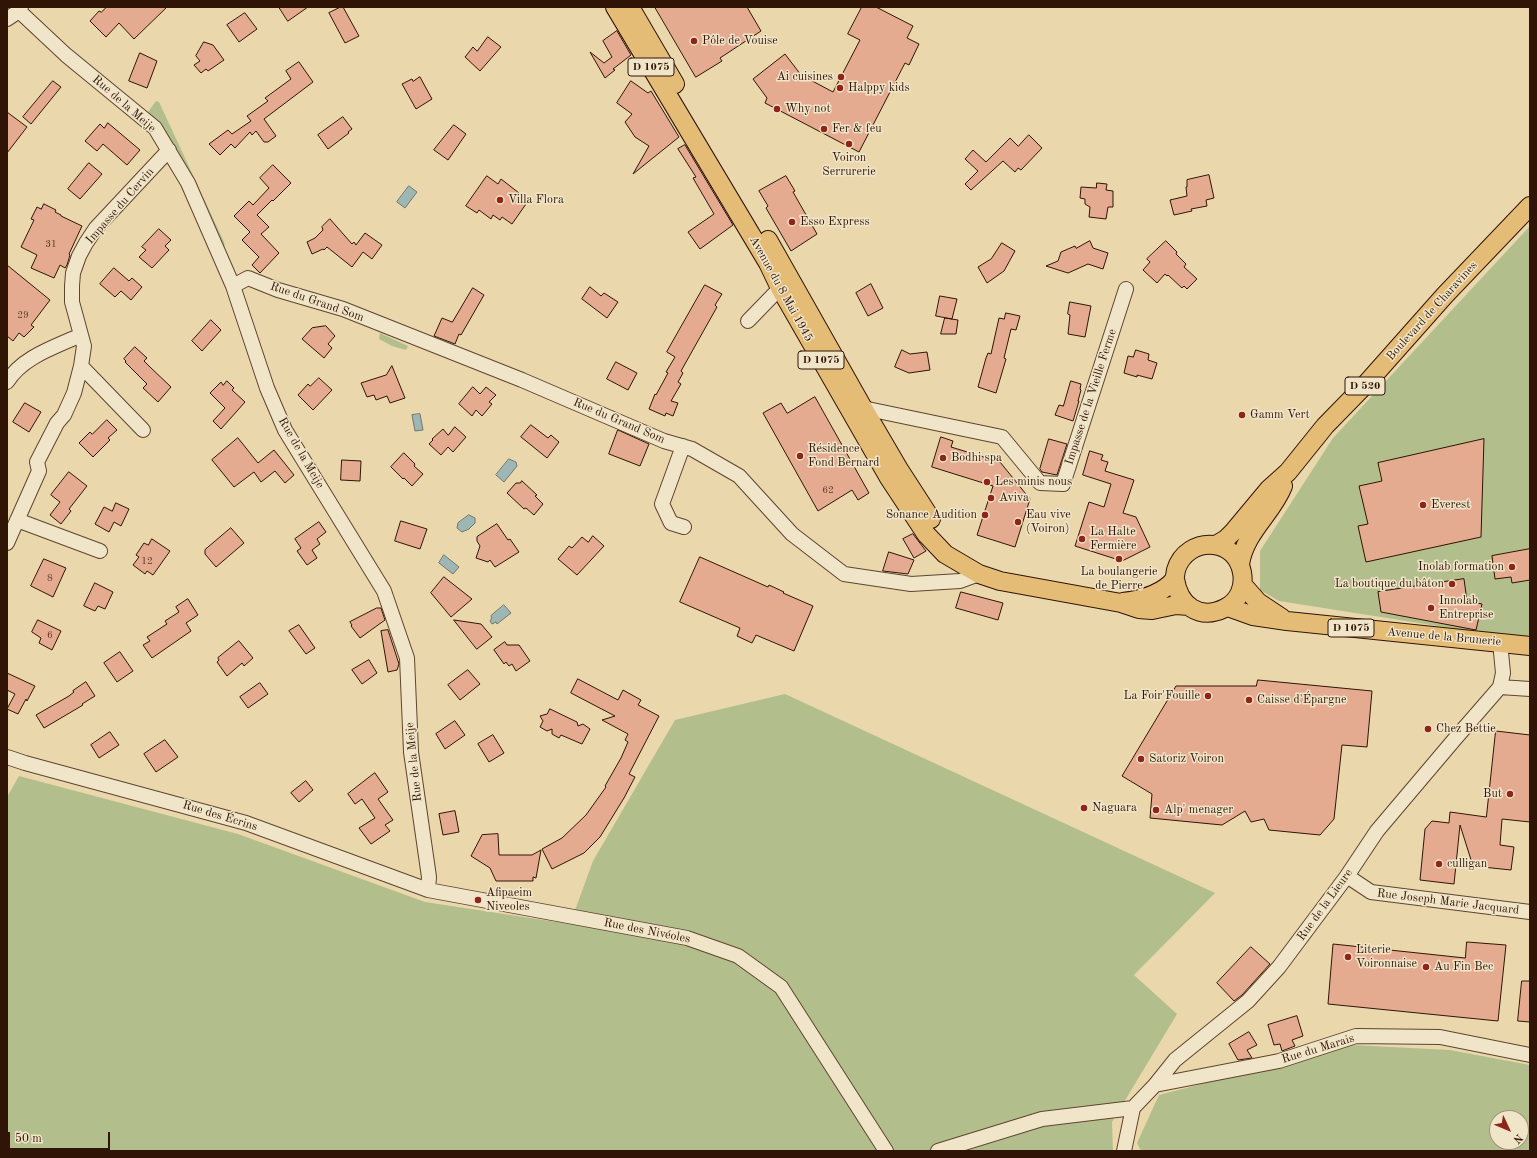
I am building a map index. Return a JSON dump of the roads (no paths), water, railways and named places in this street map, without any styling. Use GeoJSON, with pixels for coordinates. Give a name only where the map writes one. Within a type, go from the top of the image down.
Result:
{"type":"FeatureCollection","features":[{"type":"Feature","properties":{"kind":"main road","name":"Avenue du 8 Mai 1945"},"geometry":{"type":"LineString","coordinates":[[615,7],[768,263],[786,285]]}},
{"type":"Feature","properties":{"kind":"main road","name":"Avenue du 8 Mai 1945"},"geometry":{"type":"LineString","coordinates":[[630,7],[857,411],[889,478],[926,534],[945,554],[979,574],[1000,581],[1120,603]]}},
{"type":"Feature","properties":{"kind":"main road","name":"Boulevard de Charavines"},"geometry":{"type":"LineString","coordinates":[[1216,545],[1226,539],[1234,531],[1269,489],[1288,472],[1325,426],[1366,384],[1445,295],[1530,206]]}},
{"type":"Feature","properties":{"kind":"main road","name":"Avenue du 8 Mai 1945"},"geometry":{"type":"LineString","coordinates":[[857,411],[900,471],[936,528],[954,549],[1000,581]]}},
{"type":"Feature","properties":{"kind":"main road","name":"Boulevard de Charavines"},"geometry":{"type":"LineString","coordinates":[[1240,564],[1242,554],[1257,525],[1279,495],[1288,472]]}},
{"type":"Feature","properties":{"kind":"main road"},"geometry":{"type":"LineString","coordinates":[[1206,544],[1216,545],[1226,549],[1234,555],[1240,564],[1243,574],[1243,585],[1238,597],[1228,607],[1210,613],[1202,612],[1189,606],[1181,598],[1175,579],[1176,569],[1188,552],[1196,547],[1206,544]]}},
{"type":"Feature","properties":{"kind":"main road","name":"D 1075"},"geometry":{"type":"LineString","coordinates":[[1120,603],[1140,599],[1158,592],[1175,579]]}},
{"type":"Feature","properties":{"kind":"main road","name":"Avenue de la Brunerie"},"geometry":{"type":"LineString","coordinates":[[1243,585],[1258,602],[1287,621]]}},
{"type":"Feature","properties":{"kind":"main road","name":"D 1075"},"geometry":{"type":"LineString","coordinates":[[1120,603],[1139,609],[1152,610],[1176,605],[1189,606]]}},
{"type":"Feature","properties":{"kind":"main road","name":"Avenue de la Brunerie"},"geometry":{"type":"LineString","coordinates":[[1228,607],[1253,616],[1287,621],[1530,646]]}},
{"type":"Feature","properties":{"kind":"street"},"geometry":{"type":"LineString","coordinates":[[7,19],[20,9]]}},
{"type":"Feature","properties":{"kind":"street","name":"Rue de la Meije"},"geometry":{"type":"LineString","coordinates":[[20,9],[66,55],[155,128],[169,150],[188,183],[233,286],[267,388],[285,430],[384,591],[407,658],[410,752],[429,877],[428,890]]}},
{"type":"Feature","properties":{"kind":"street","name":"Impasse du Cervin"},"geometry":{"type":"LineString","coordinates":[[7,543],[39,471],[37,462],[57,423],[64,415],[74,393],[81,366],[84,346],[72,302],[73,273],[86,243],[96,228],[169,150]]}},
{"type":"Feature","properties":{"kind":"street","name":"Rue du Grand Som"},"geometry":{"type":"LineString","coordinates":[[233,286],[248,278],[278,290],[343,309],[522,380],[664,441],[698,452],[739,476],[792,534],[844,574],[911,584],[960,581],[979,574]]}},
{"type":"Feature","properties":{"kind":"street"},"geometry":{"type":"LineString","coordinates":[[748,321],[786,285]]}},
{"type":"Feature","properties":{"kind":"street","name":"Impasse de la Vieille Ferme"},"geometry":{"type":"LineString","coordinates":[[857,411],[1002,437],[1040,484],[1063,484],[1126,289]]}},
{"type":"Feature","properties":{"kind":"street"},"geometry":{"type":"LineString","coordinates":[[7,382],[13,372],[38,354],[81,335]]}},
{"type":"Feature","properties":{"kind":"street"},"geometry":{"type":"LineString","coordinates":[[81,366],[142,430]]}},
{"type":"Feature","properties":{"kind":"street"},"geometry":{"type":"LineString","coordinates":[[683,446],[662,504],[671,523],[684,527]]}},
{"type":"Feature","properties":{"kind":"street"},"geometry":{"type":"LineString","coordinates":[[17,520],[100,551]]}},
{"type":"Feature","properties":{"kind":"street"},"geometry":{"type":"LineString","coordinates":[[1500,642],[1503,673],[1500,687],[1530,689]]}},
{"type":"Feature","properties":{"kind":"street","name":"Rue de la Lieure"},"geometry":{"type":"LineString","coordinates":[[1124,1151],[1134,1108],[1175,1060],[1248,1001],[1279,967],[1347,876],[1377,832],[1444,751],[1500,687]]}},
{"type":"Feature","properties":{"kind":"street","name":"Rue des Écrins"},"geometry":{"type":"LineString","coordinates":[[7,757],[24,763],[246,823],[428,890]]}},
{"type":"Feature","properties":{"kind":"street","name":"Rue Joseph Marie Jacquard"},"geometry":{"type":"LineString","coordinates":[[1347,876],[1371,892],[1530,912]]}},
{"type":"Feature","properties":{"kind":"street","name":"Rue des Nivéoles"},"geometry":{"type":"LineString","coordinates":[[428,890],[687,938],[738,956],[781,987],[886,1151]]}},
{"type":"Feature","properties":{"kind":"street","name":"Rue du Marais"},"geometry":{"type":"LineString","coordinates":[[1155,1085],[1279,1061],[1356,1036],[1440,1037],[1530,1055]]}},
{"type":"Feature","properties":{"kind":"street"},"geometry":{"type":"LineString","coordinates":[[938,1151],[1042,1119],[1134,1108]]}},
{"type":"Feature","properties":{"kind":"water"},"geometry":{"type":"Polygon","coordinates":[[[409,186],[417,192],[405,208],[397,202],[409,186]]]}},
{"type":"Feature","properties":{"kind":"water"},"geometry":{"type":"Polygon","coordinates":[[[420,414],[423,430],[415,431],[412,415],[420,414]]]}},
{"type":"Feature","properties":{"kind":"water"},"geometry":{"type":"Polygon","coordinates":[[[509,459],[516,462],[517,466],[504,482],[496,475],[509,459]]]}},
{"type":"Feature","properties":{"kind":"water"},"geometry":{"type":"Polygon","coordinates":[[[469,515],[475,518],[475,523],[469,529],[462,532],[457,528],[458,523],[469,515]]]}},
{"type":"Feature","properties":{"kind":"water"},"geometry":{"type":"Polygon","coordinates":[[[444,555],[459,567],[453,574],[439,563],[444,555]]]}},
{"type":"Feature","properties":{"kind":"water"},"geometry":{"type":"Polygon","coordinates":[[[504,605],[511,613],[497,624],[496,622],[492,624],[490,621],[492,618],[491,616],[504,605]]]}},
{"type":"Feature","properties":{"kind":"place","name":"Pôle de Vouise"},"geometry":{"type":"Point","coordinates":[694,41]}},
{"type":"Feature","properties":{"kind":"place","name":"Ai cuisines"},"geometry":{"type":"Point","coordinates":[841,77]}},
{"type":"Feature","properties":{"kind":"place","name":"Halppy kids"},"geometry":{"type":"Point","coordinates":[840,88]}},
{"type":"Feature","properties":{"kind":"place","name":"Why not"},"geometry":{"type":"Point","coordinates":[777,109]}},
{"type":"Feature","properties":{"kind":"place","name":"Fer & feu"},"geometry":{"type":"Point","coordinates":[824,129]}},
{"type":"Feature","properties":{"kind":"place","name":"Voiron Serrurerie"},"geometry":{"type":"Point","coordinates":[849,144]}},
{"type":"Feature","properties":{"kind":"place","name":"Villa Flora"},"geometry":{"type":"Point","coordinates":[500,200]}},
{"type":"Feature","properties":{"kind":"place","name":"Esso Express"},"geometry":{"type":"Point","coordinates":[792,222]}},
{"type":"Feature","properties":{"kind":"place","name":"Gamm Vert"},"geometry":{"type":"Point","coordinates":[1242,415]}},
{"type":"Feature","properties":{"kind":"place","name":"Résidence Fond Bernard"},"geometry":{"type":"Point","coordinates":[800,456]}},
{"type":"Feature","properties":{"kind":"place","name":"Bodhi spa"},"geometry":{"type":"Point","coordinates":[943,458]}},
{"type":"Feature","properties":{"kind":"place","name":"Les minis nous"},"geometry":{"type":"Point","coordinates":[987,482]}},
{"type":"Feature","properties":{"kind":"place","name":"Aviva"},"geometry":{"type":"Point","coordinates":[991,498]}},
{"type":"Feature","properties":{"kind":"place","name":"Everest"},"geometry":{"type":"Point","coordinates":[1423,505]}},
{"type":"Feature","properties":{"kind":"place","name":"Sonance Audition"},"geometry":{"type":"Point","coordinates":[985,515]}},
{"type":"Feature","properties":{"kind":"place","name":"Eau vive (Voiron)"},"geometry":{"type":"Point","coordinates":[1018,522]}},
{"type":"Feature","properties":{"kind":"place","name":"La Halte Fermière"},"geometry":{"type":"Point","coordinates":[1082,539]}},
{"type":"Feature","properties":{"kind":"place","name":"La boulangerie de Pierre"},"geometry":{"type":"Point","coordinates":[1119,559]}},
{"type":"Feature","properties":{"kind":"place","name":"Inolab formation"},"geometry":{"type":"Point","coordinates":[1512,567]}},
{"type":"Feature","properties":{"kind":"place","name":"La boutique du bâton"},"geometry":{"type":"Point","coordinates":[1452,584]}},
{"type":"Feature","properties":{"kind":"place","name":"Innolab Entreprise"},"geometry":{"type":"Point","coordinates":[1431,608]}},
{"type":"Feature","properties":{"kind":"place","name":"La Foir'Fouille"},"geometry":{"type":"Point","coordinates":[1208,696]}},
{"type":"Feature","properties":{"kind":"place","name":"Caisse d'Épargne"},"geometry":{"type":"Point","coordinates":[1249,700]}},
{"type":"Feature","properties":{"kind":"place","name":"Chez Bettie"},"geometry":{"type":"Point","coordinates":[1428,729]}},
{"type":"Feature","properties":{"kind":"place","name":"Satoriz Voiron"},"geometry":{"type":"Point","coordinates":[1141,759]}},
{"type":"Feature","properties":{"kind":"place","name":"But"},"geometry":{"type":"Point","coordinates":[1510,794]}},
{"type":"Feature","properties":{"kind":"place","name":"Naguara"},"geometry":{"type":"Point","coordinates":[1084,808]}},
{"type":"Feature","properties":{"kind":"place","name":"Alp' menager"},"geometry":{"type":"Point","coordinates":[1156,810]}},
{"type":"Feature","properties":{"kind":"place","name":"culligan"},"geometry":{"type":"Point","coordinates":[1439,864]}},
{"type":"Feature","properties":{"kind":"place","name":"Afipaeim Niveoles"},"geometry":{"type":"Point","coordinates":[478,900]}},
{"type":"Feature","properties":{"kind":"place","name":"Literie Voironnaise"},"geometry":{"type":"Point","coordinates":[1348,957]}},
{"type":"Feature","properties":{"kind":"place","name":"Au Fin Bec"},"geometry":{"type":"Point","coordinates":[1426,967]}}]}
